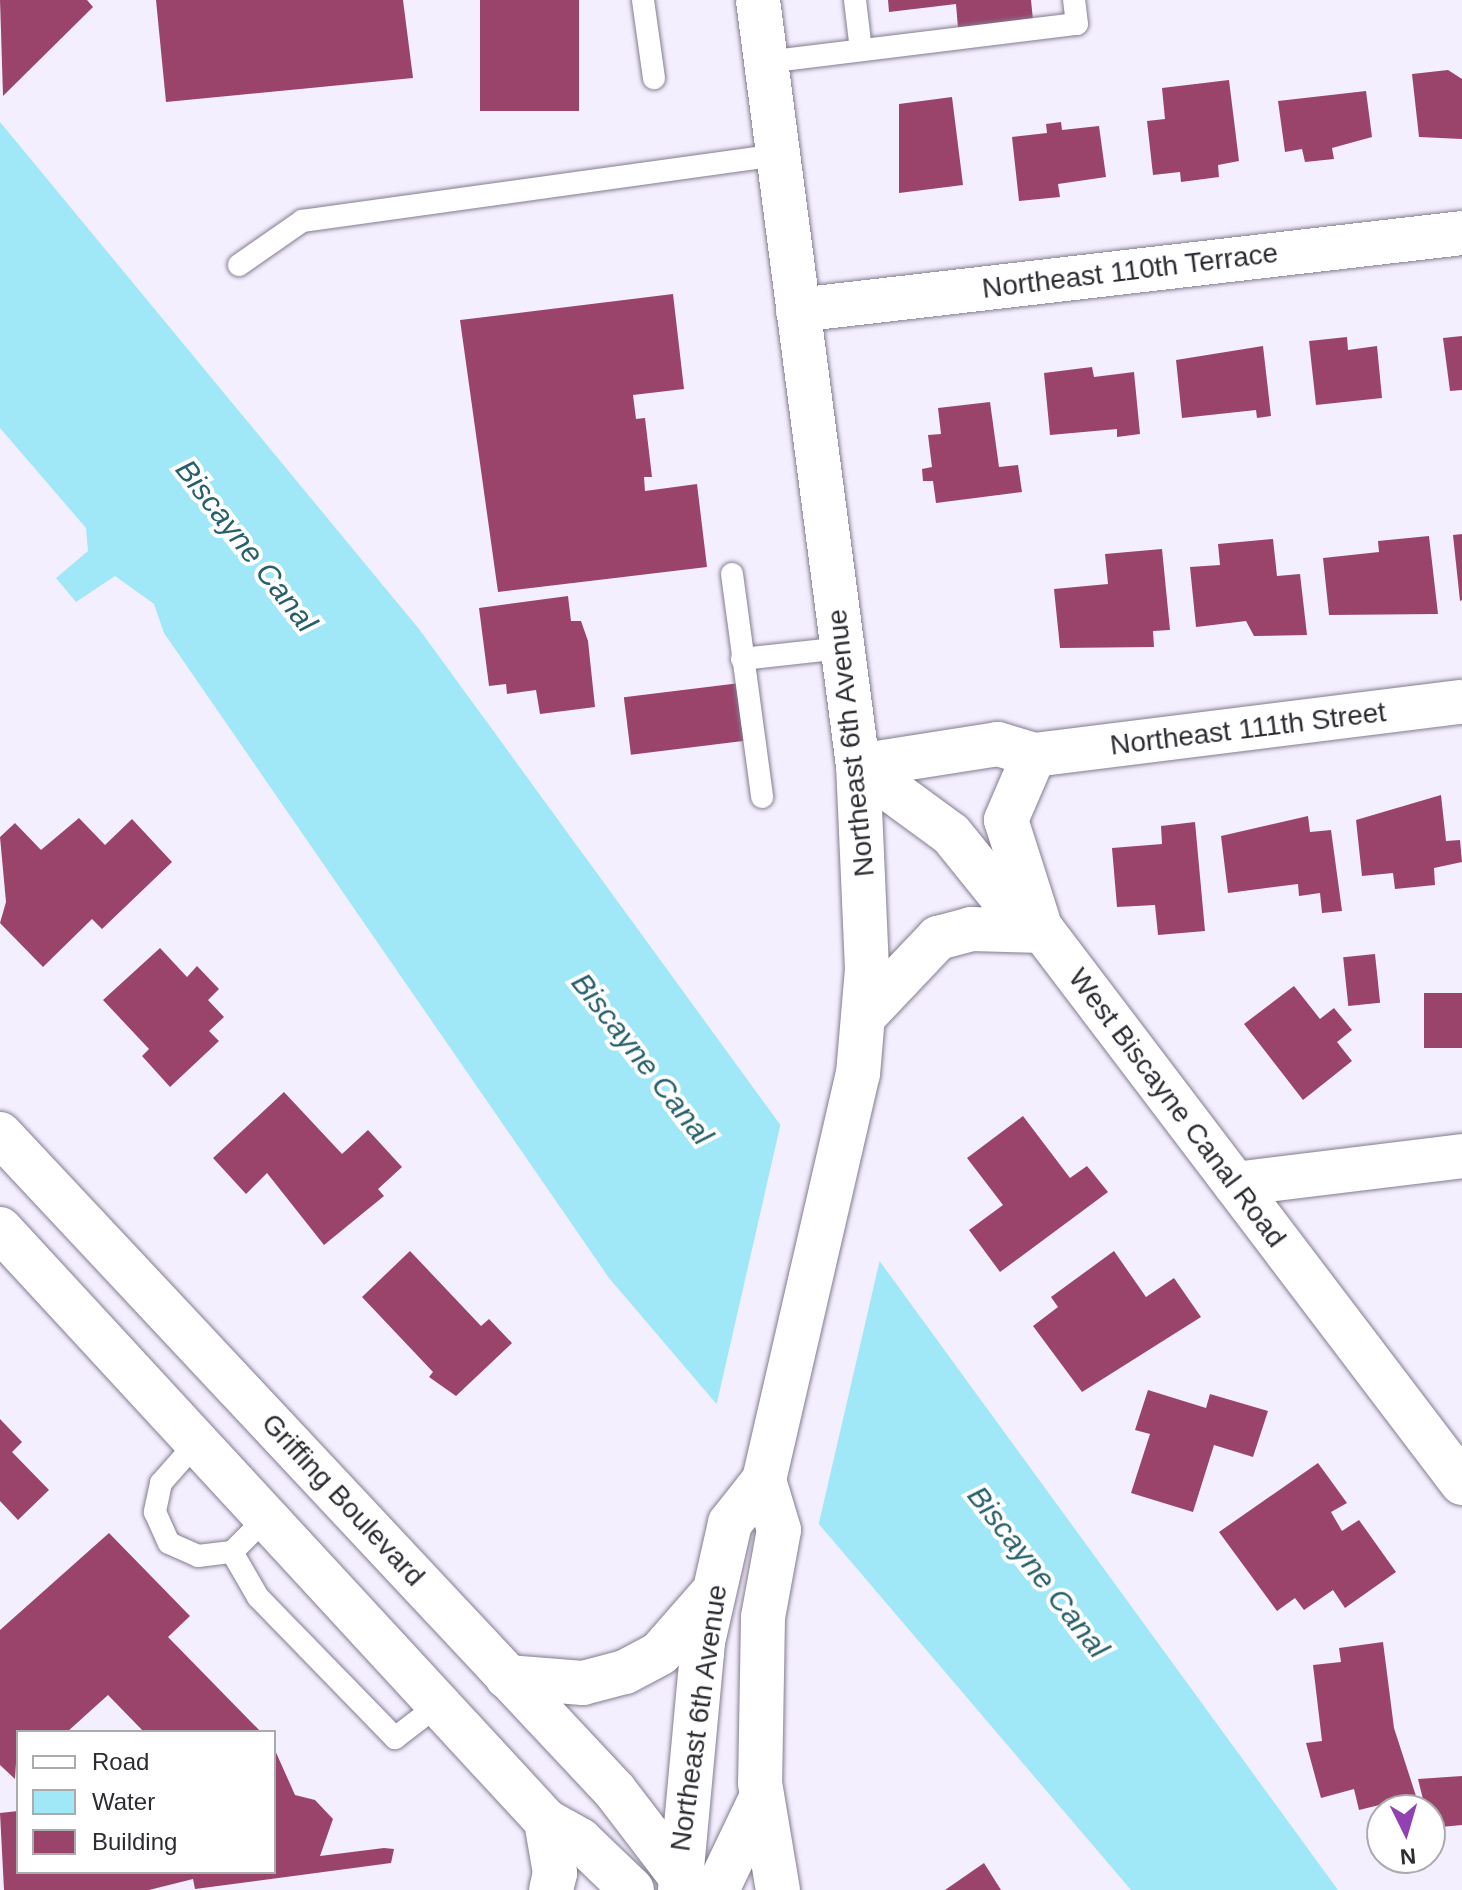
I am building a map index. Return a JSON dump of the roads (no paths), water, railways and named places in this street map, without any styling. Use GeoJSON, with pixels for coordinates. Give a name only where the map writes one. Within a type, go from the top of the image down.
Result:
{"type":"FeatureCollection","features":[{"type":"Feature","properties":{"kind":"street","name":"Northeast 6th Avenue"},"geometry":{"type":"LineString","coordinates":[[676,1886],[713,1592],[730,1523],[764,1480],[838,1159],[864,1016],[868,894],[858,766],[758,0]]}},
{"type":"Feature","properties":{"kind":"street","name":"Northeast 110th Terrace"},"geometry":{"type":"LineString","coordinates":[[798,310],[1462,233]]}},
{"type":"Feature","properties":{"kind":"street","name":"Northeast 111th Street"},"geometry":{"type":"LineString","coordinates":[[1034,755],[1462,702]]}},
{"type":"Feature","properties":{"kind":"street"},"geometry":{"type":"LineString","coordinates":[[858,766],[998,744],[1034,755],[1006,820],[1043,931],[971,929],[938,938],[864,1016]]}},
{"type":"Feature","properties":{"kind":"street","name":"West Biscayne Canal Road"},"geometry":{"type":"LineString","coordinates":[[858,766],[951,834],[1005,901],[1043,931],[1462,1483]]}},
{"type":"Feature","properties":{"kind":"street","name":"Griffing Boulevard"},"geometry":{"type":"LineString","coordinates":[[0,1134],[615,1791],[676,1886]]}},
{"type":"Feature","properties":{"kind":"street"},"geometry":{"type":"LineString","coordinates":[[1235,1184],[1462,1156]]}},
{"type":"Feature","properties":{"kind":"street"},"geometry":{"type":"LineString","coordinates":[[66,1204],[10,1239],[546,1821],[580,1840],[632,1890]]}},
{"type":"Feature","properties":{"kind":"street","name":"Northeast 6th Avenue"},"geometry":{"type":"LineString","coordinates":[[764,1480],[779,1530],[763,1617],[762,1796],[778,1890]]}},
{"type":"Feature","properties":{"kind":"street"},"geometry":{"type":"LineString","coordinates":[[507,1677],[583,1683],[625,1672],[660,1653],[713,1592]]}},
{"type":"Feature","properties":{"kind":"street"},"geometry":{"type":"LineString","coordinates":[[717,1890],[762,1796]]}},
{"type":"Feature","properties":{"kind":"street"},"geometry":{"type":"LineString","coordinates":[[546,1821],[555,1873],[551,1890]]}},
{"type":"Feature","properties":{"kind":"lane"},"geometry":{"type":"LineString","coordinates":[[855,0],[861,50]]}},
{"type":"Feature","properties":{"kind":"lane"},"geometry":{"type":"LineString","coordinates":[[766,62],[1077,24],[1074,0]]}},
{"type":"Feature","properties":{"kind":"lane"},"geometry":{"type":"LineString","coordinates":[[647,1],[654,78]]}},
{"type":"Feature","properties":{"kind":"lane"},"geometry":{"type":"LineString","coordinates":[[239,265],[302,221],[778,155]]}},
{"type":"Feature","properties":{"kind":"lane"},"geometry":{"type":"LineString","coordinates":[[732,574],[762,797]]}},
{"type":"Feature","properties":{"kind":"lane"},"geometry":{"type":"LineString","coordinates":[[742,659],[841,648]]}},
{"type":"Feature","properties":{"kind":"lane"},"geometry":{"type":"LineString","coordinates":[[198,1441],[161,1483],[155,1512],[169,1543],[198,1556],[232,1552],[268,1516]]}},
{"type":"Feature","properties":{"kind":"lane"},"geometry":{"type":"LineString","coordinates":[[232,1552],[258,1597],[395,1738],[438,1705]]}},
{"type":"Feature","properties":{"kind":"water","name":"Biscayne Canal"},"geometry":{"type":"Polygon","coordinates":[[[0,122],[419,629],[1338,1890],[1131,1890],[609,1278],[164,633],[154,604],[115,576],[76,602],[56,578],[88,551],[86,528],[0,428],[0,122]]]}}]}
